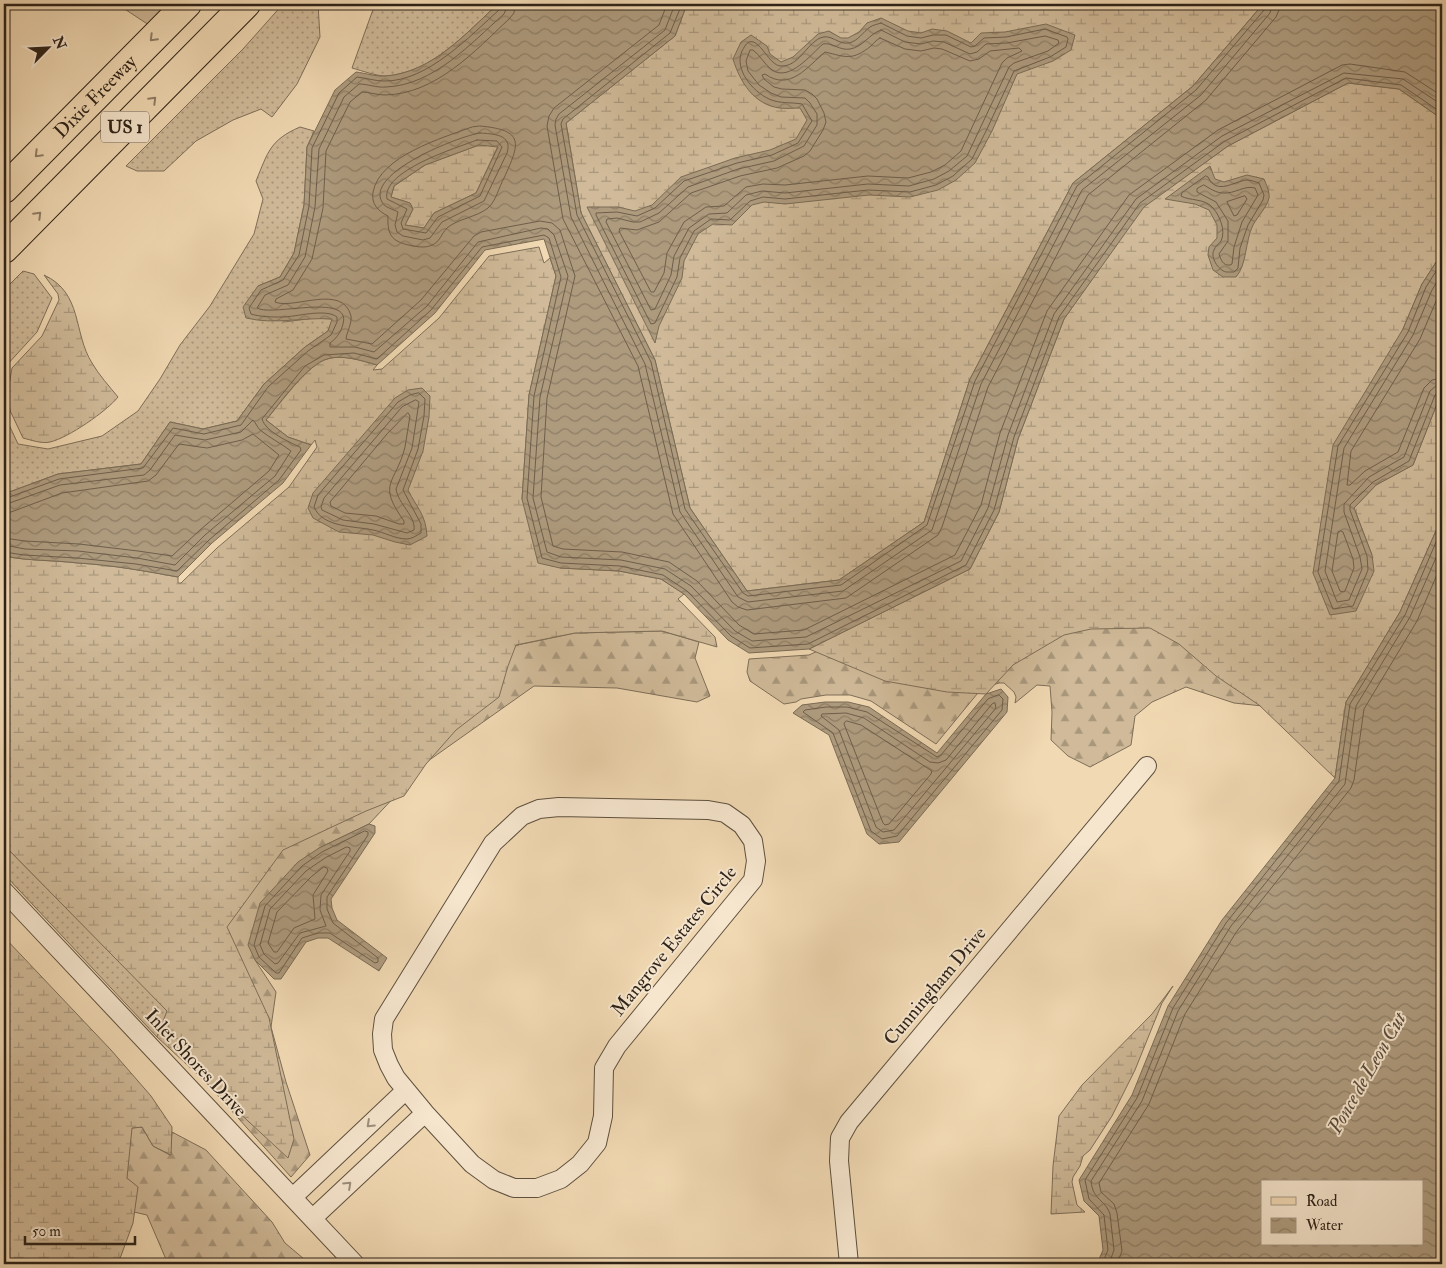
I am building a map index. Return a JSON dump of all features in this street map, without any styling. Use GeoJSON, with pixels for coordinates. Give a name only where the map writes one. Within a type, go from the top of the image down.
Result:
{"type":"FeatureCollection","features":[{"type":"Feature","properties":{"kind":"main road","name":"Dixie Freeway"},"geometry":{"type":"LineString","coordinates":[[4,189],[187,4]]}},
{"type":"Feature","properties":{"kind":"main road","name":"US 1"},"geometry":{"type":"LineString","coordinates":[[4,249],[246,4]]}},
{"type":"Feature","properties":{"kind":"street","name":"Cunningham Drive"},"geometry":{"type":"LineString","coordinates":[[849,1264],[838,1162],[840,1138],[849,1122],[1147,766]]}},
{"type":"Feature","properties":{"kind":"street","name":"Mangrove Estates Circle"},"geometry":{"type":"LineString","coordinates":[[559,807],[708,810],[725,812],[742,825],[753,841],[756,861],[753,880],[617,1046],[604,1068],[602,1116],[597,1143],[580,1164],[561,1179],[537,1188],[514,1188],[494,1180],[472,1164],[406,1090],[389,1065],[384,1050],[382,1034],[384,1019],[492,843],[522,816],[539,809],[559,807]]}},
{"type":"Feature","properties":{"kind":"street","name":"Inlet Shores Drive"},"geometry":{"type":"LineString","coordinates":[[4,891],[355,1264]]}},
{"type":"Feature","properties":{"kind":"street"},"geometry":{"type":"LineString","coordinates":[[293,1197],[406,1090]]}},
{"type":"Feature","properties":{"kind":"street"},"geometry":{"type":"LineString","coordinates":[[313,1218],[425,1113]]}},
{"type":"Feature","properties":{"kind":"green space"},"geometry":{"type":"Polygon","coordinates":[[[117,4],[175,4],[152,27],[117,4]]]}},
{"type":"Feature","properties":{"kind":"green space"},"geometry":{"type":"Polygon","coordinates":[[[283,4],[318,4],[320,37],[297,84],[272,117],[261,109],[233,120],[196,141],[164,171],[137,171],[126,166],[243,49],[283,4]]]}},
{"type":"Feature","properties":{"kind":"green space"},"geometry":{"type":"Polygon","coordinates":[[[375,4],[498,4],[448,49],[433,59],[403,73],[386,76],[352,68],[375,4]]]}},
{"type":"Feature","properties":{"kind":"green space"},"geometry":{"type":"Polygon","coordinates":[[[687,4],[1263,4],[1193,86],[1073,183],[970,379],[924,522],[839,580],[747,591],[690,508],[655,360],[581,213],[566,123],[675,36],[687,4]]]}},
{"type":"Feature","properties":{"kind":"green space"},"geometry":{"type":"Polygon","coordinates":[[[1348,83],[1399,89],[1442,119],[1442,253],[1422,284],[1403,329],[1313,573],[1372,555],[1354,508],[1376,485],[1413,465],[1442,391],[1442,512],[1439,524],[1400,612],[1346,702],[1335,778],[1259,705],[1216,676],[1179,644],[1150,628],[1091,629],[1064,635],[1013,665],[986,694],[947,692],[885,681],[809,649],[970,569],[999,512],[1018,439],[1064,319],[1143,207],[1228,146],[1348,83]]]}},
{"type":"Feature","properties":{"kind":"green space"},"geometry":{"type":"Polygon","coordinates":[[[300,127],[314,131],[307,147],[304,205],[294,253],[280,277],[258,286],[284,322],[315,318],[333,319],[328,331],[305,347],[264,384],[237,421],[203,429],[170,422],[141,464],[58,474],[4,494],[4,414],[18,444],[48,449],[102,436],[138,411],[180,345],[210,306],[254,234],[263,199],[256,181],[267,155],[276,142],[300,127]]]}},
{"type":"Feature","properties":{"kind":"green space"},"geometry":{"type":"Polygon","coordinates":[[[479,145],[498,146],[476,193],[434,213],[424,228],[405,225],[413,209],[410,203],[391,197],[394,186],[425,165],[479,145]]]}},
{"type":"Feature","properties":{"kind":"green space"},"geometry":{"type":"Polygon","coordinates":[[[539,247],[544,263],[550,258],[556,276],[529,395],[522,499],[560,568],[619,571],[661,579],[684,594],[678,599],[715,637],[717,647],[662,631],[575,633],[516,645],[499,697],[456,730],[426,764],[404,796],[366,811],[283,850],[227,927],[269,1018],[294,1139],[288,1158],[157,1037],[167,1011],[4,845],[8,839],[4,835],[4,652],[7,632],[4,629],[4,556],[128,568],[178,577],[178,583],[181,583],[217,548],[289,487],[317,447],[315,440],[311,445],[288,437],[266,420],[311,368],[319,362],[339,357],[377,365],[373,370],[382,369],[439,318],[489,256],[539,247]]]}},
{"type":"Feature","properties":{"kind":"green space"},"geometry":{"type":"Polygon","coordinates":[[[23,271],[34,274],[52,298],[37,332],[6,366],[4,377],[4,290],[23,271]]]}},
{"type":"Feature","properties":{"kind":"green space"},"geometry":{"type":"Polygon","coordinates":[[[44,275],[65,292],[76,314],[82,339],[92,363],[118,397],[87,423],[67,435],[47,442],[36,442],[23,438],[6,402],[12,368],[42,336],[59,300],[58,294],[44,275]]]}},
{"type":"Feature","properties":{"kind":"green space"},"geometry":{"type":"Polygon","coordinates":[[[1099,583],[1272,707],[1234,703],[1186,687],[1152,702],[1135,716],[1131,745],[1090,767],[1068,756],[1051,740],[1052,712],[1050,686],[1037,685],[1015,703],[1016,697],[1014,692],[1004,683],[982,688],[936,744],[871,701],[850,695],[826,695],[784,704],[750,681],[747,672],[749,659],[809,655],[824,648],[1099,583]]]}},
{"type":"Feature","properties":{"kind":"green space"},"geometry":{"type":"Polygon","coordinates":[[[662,631],[699,642],[695,658],[710,696],[697,702],[617,688],[534,686],[428,761],[369,824],[319,848],[255,960],[276,992],[271,1027],[286,1082],[310,1155],[291,1177],[186,1060],[184,905],[503,648],[575,633],[662,631]]]}},
{"type":"Feature","properties":{"kind":"green space"},"geometry":{"type":"Polygon","coordinates":[[[4,845],[168,1011],[157,1037],[4,874],[4,845]]]}},
{"type":"Feature","properties":{"kind":"green space"},"geometry":{"type":"Polygon","coordinates":[[[4,937],[111,1050],[151,1096],[172,1127],[171,1155],[153,1146],[142,1127],[132,1128],[127,1178],[138,1187],[133,1223],[118,1264],[4,1264],[4,937]]]}},
{"type":"Feature","properties":{"kind":"green space"},"geometry":{"type":"Polygon","coordinates":[[[1173,986],[1162,1003],[1135,1070],[1112,1116],[1090,1150],[1083,1156],[1080,1166],[1073,1177],[1072,1182],[1077,1205],[1085,1212],[1051,1214],[1053,1166],[1059,1116],[1082,1085],[1152,1014],[1173,986]]]}},
{"type":"Feature","properties":{"kind":"green space"},"geometry":{"type":"Polygon","coordinates":[[[142,1127],[153,1146],[170,1155],[172,1132],[206,1150],[272,1222],[285,1243],[310,1264],[168,1264],[147,1215],[134,1212],[137,1187],[116,1169],[116,1139],[132,1128],[142,1127]]]}},
{"type":"Feature","properties":{"kind":"water"},"geometry":{"type":"Polygon","coordinates":[[[498,4],[687,4],[675,36],[566,123],[581,213],[655,360],[690,508],[747,591],[839,580],[924,522],[970,379],[1073,183],[1193,86],[1263,4],[1442,4],[1442,119],[1399,89],[1348,83],[1228,146],[1144,207],[1064,319],[1018,439],[999,512],[970,569],[809,649],[749,653],[728,640],[684,594],[661,579],[619,571],[560,568],[538,563],[522,499],[529,395],[556,276],[544,239],[485,250],[435,313],[377,365],[339,357],[319,362],[311,368],[294,385],[266,420],[288,437],[311,445],[283,483],[212,543],[178,577],[103,565],[4,556],[4,494],[58,474],[141,464],[170,422],[203,429],[237,421],[264,384],[305,347],[328,331],[332,319],[257,320],[246,318],[243,307],[258,286],[280,277],[294,253],[304,205],[307,147],[335,90],[356,72],[386,76],[403,73],[419,67],[448,49],[498,4]],[[479,145],[425,165],[394,186],[391,197],[410,203],[413,209],[405,225],[424,228],[434,213],[476,193],[498,147],[479,145]]]}},
{"type":"Feature","properties":{"kind":"water"},"geometry":{"type":"Polygon","coordinates":[[[881,18],[908,31],[921,33],[932,29],[947,31],[971,43],[981,33],[1005,32],[1046,24],[1075,35],[1071,50],[1053,61],[1017,74],[992,131],[975,163],[956,180],[938,190],[910,197],[869,195],[785,204],[764,202],[752,205],[732,225],[713,224],[698,234],[684,261],[682,278],[659,326],[655,343],[587,207],[618,207],[635,211],[652,205],[681,177],[735,158],[770,150],[796,139],[807,120],[800,108],[780,108],[763,102],[749,91],[736,68],[733,59],[741,42],[751,35],[767,46],[770,54],[781,62],[793,57],[818,34],[829,31],[841,38],[848,38],[859,32],[867,23],[881,18]]]}},
{"type":"Feature","properties":{"kind":"water"},"geometry":{"type":"Polygon","coordinates":[[[1210,166],[1215,179],[1224,182],[1247,175],[1264,179],[1268,191],[1268,201],[1250,231],[1242,266],[1236,277],[1223,277],[1213,270],[1208,255],[1209,247],[1217,238],[1217,225],[1209,210],[1195,204],[1165,199],[1210,166]]]}},
{"type":"Feature","properties":{"kind":"water"},"geometry":{"type":"Polygon","coordinates":[[[1442,253],[1442,391],[1413,465],[1376,485],[1354,508],[1372,555],[1374,571],[1356,611],[1330,615],[1313,573],[1333,445],[1403,329],[1422,284],[1442,253]]]}},
{"type":"Feature","properties":{"kind":"water"},"geometry":{"type":"Polygon","coordinates":[[[422,388],[430,396],[429,417],[423,451],[408,490],[423,517],[427,536],[410,545],[373,535],[339,532],[313,518],[308,508],[313,493],[395,398],[408,390],[422,388]]]}},
{"type":"Feature","properties":{"kind":"water","name":"Ponce de Leon Cut"},"geometry":{"type":"Polygon","coordinates":[[[1442,512],[1442,1252],[1437,1264],[1097,1264],[1103,1250],[1099,1216],[1084,1201],[1079,1180],[1132,1095],[1168,1006],[1222,920],[1335,778],[1346,702],[1400,612],[1439,524],[1442,512]]]}},
{"type":"Feature","properties":{"kind":"water"},"geometry":{"type":"Polygon","coordinates":[[[1001,689],[1008,697],[1007,712],[899,842],[879,844],[867,834],[829,735],[793,713],[802,705],[825,702],[848,702],[869,707],[937,753],[986,694],[1001,689]]]}},
{"type":"Feature","properties":{"kind":"water"},"geometry":{"type":"Polygon","coordinates":[[[369,824],[375,826],[375,833],[331,899],[332,908],[337,920],[387,958],[379,971],[328,938],[318,938],[306,942],[281,979],[274,979],[255,960],[248,945],[260,903],[298,862],[319,848],[369,824]]]}}]}
